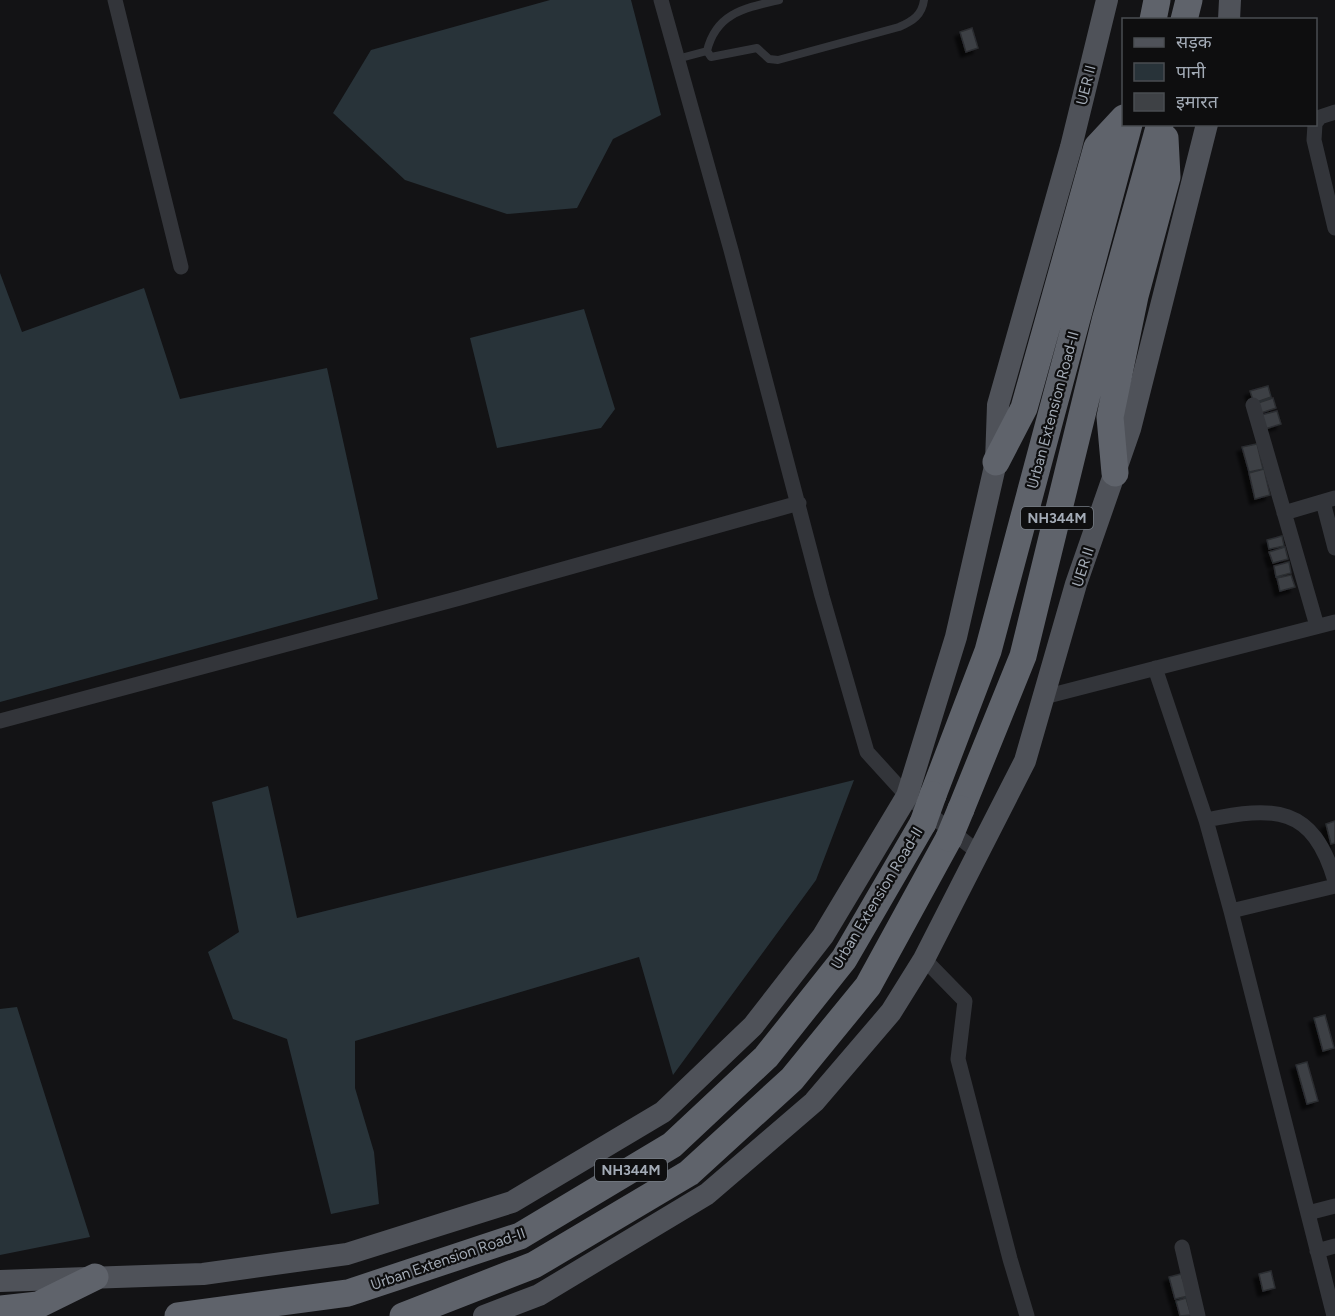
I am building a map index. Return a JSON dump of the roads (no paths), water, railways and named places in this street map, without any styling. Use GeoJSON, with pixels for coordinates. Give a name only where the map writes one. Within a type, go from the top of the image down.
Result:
{"type":"FeatureCollection","features":[{"type":"Feature","properties":{"kind":"highway"},"geometry":{"type":"LineString","coordinates":[[1153,18],[1157,0]]}},
{"type":"Feature","properties":{"kind":"highway"},"geometry":{"type":"LineString","coordinates":[[1184,18],[1189,0]]}},
{"type":"Feature","properties":{"kind":"highway"},"geometry":{"type":"LineString","coordinates":[[996,462],[1024,408],[1097,147],[1122,120]]}},
{"type":"Feature","properties":{"kind":"highway","name":"Urban Extension Road-II"},"geometry":{"type":"LineString","coordinates":[[178,1316],[348,1293],[520,1236],[672,1145],[766,1057],[844,959],[922,806],[988,651],[1128,126]]}},
{"type":"Feature","properties":{"kind":"highway","name":"Urban Extension Road-II"},"geometry":{"type":"LineString","coordinates":[[403,1316],[534,1265],[689,1173],[792,1079],[868,986],[954,826],[1023,656],[1106,321],[1161,126]]}},
{"type":"Feature","properties":{"kind":"highway"},"geometry":{"type":"LineString","coordinates":[[1115,473],[1110,417],[1135,296],[1167,177],[1162,126]]}},
{"type":"Feature","properties":{"kind":"highway"},"geometry":{"type":"LineString","coordinates":[[0,1309],[38,1305],[95,1277]]}},
{"type":"Feature","properties":{"kind":"main road","name":"UER II"},"geometry":{"type":"LineString","coordinates":[[0,1281],[202,1274],[347,1254],[512,1202],[663,1112],[753,1026],[922,806],[956,637],[996,462],[998,405],[1071,147],[1107,0]]}},
{"type":"Feature","properties":{"kind":"main road"},"geometry":{"type":"LineString","coordinates":[[1229,18],[1230,0]]}},
{"type":"Feature","properties":{"kind":"main road","name":"UER II"},"geometry":{"type":"LineString","coordinates":[[484,1316],[539,1295],[707,1194],[814,1102],[891,1012],[924,958],[1025,762],[1076,584],[1133,417],[1206,126]]}},
{"type":"Feature","properties":{"kind":"street"},"geometry":{"type":"LineString","coordinates":[[115,0],[181,267]]}},
{"type":"Feature","properties":{"kind":"street"},"geometry":{"type":"LineString","coordinates":[[661,0],[822,596],[867,752],[922,806],[954,826],[979,853]]}},
{"type":"Feature","properties":{"kind":"street"},"geometry":{"type":"LineString","coordinates":[[1317,121],[1320,117],[1335,112]]}},
{"type":"Feature","properties":{"kind":"street"},"geometry":{"type":"LineString","coordinates":[[1315,126],[1314,140],[1328,170],[1335,227]]}},
{"type":"Feature","properties":{"kind":"street"},"geometry":{"type":"LineString","coordinates":[[1253,405],[1317,626]]}},
{"type":"Feature","properties":{"kind":"street"},"geometry":{"type":"LineString","coordinates":[[1284,513],[1329,500],[1335,548]]}},
{"type":"Feature","properties":{"kind":"street"},"geometry":{"type":"LineString","coordinates":[[0,721],[460,598],[799,504]]}},
{"type":"Feature","properties":{"kind":"street"},"geometry":{"type":"LineString","coordinates":[[1044,697],[1335,622]]}},
{"type":"Feature","properties":{"kind":"street"},"geometry":{"type":"LineString","coordinates":[[1155,668],[1206,820],[1317,1251],[1331,1288],[1334,1316]]}},
{"type":"Feature","properties":{"kind":"street"},"geometry":{"type":"LineString","coordinates":[[1206,820],[1262,811],[1298,819],[1322,844],[1335,880]]}},
{"type":"Feature","properties":{"kind":"street"},"geometry":{"type":"LineString","coordinates":[[1231,911],[1335,886]]}},
{"type":"Feature","properties":{"kind":"street"},"geometry":{"type":"LineString","coordinates":[[924,958],[964,1001],[958,1059],[1027,1316]]}},
{"type":"Feature","properties":{"kind":"street"},"geometry":{"type":"LineString","coordinates":[[1308,1213],[1335,1206]]}},
{"type":"Feature","properties":{"kind":"street"},"geometry":{"type":"LineString","coordinates":[[1317,1251],[1335,1246]]}},
{"type":"Feature","properties":{"kind":"street"},"geometry":{"type":"LineString","coordinates":[[1182,1247],[1198,1316]]}},
{"type":"Feature","properties":{"kind":"lane"},"geometry":{"type":"LineString","coordinates":[[707,51],[715,29],[730,14],[779,0]]}},
{"type":"Feature","properties":{"kind":"lane"},"geometry":{"type":"LineString","coordinates":[[707,51],[711,57],[757,48],[769,59],[778,60],[899,27],[916,18],[922,11],[924,0]]}},
{"type":"Feature","properties":{"kind":"lane"},"geometry":{"type":"LineString","coordinates":[[677,59],[707,51]]}},
{"type":"Feature","properties":{"kind":"water"},"geometry":{"type":"Polygon","coordinates":[[[550,0],[631,0],[661,115],[613,139],[577,208],[507,214],[405,180],[333,113],[371,50],[550,0]]]}},
{"type":"Feature","properties":{"kind":"water"},"geometry":{"type":"Polygon","coordinates":[[[0,273],[22,332],[144,288],[180,399],[327,368],[378,599],[0,702],[0,273]]]}},
{"type":"Feature","properties":{"kind":"water"},"geometry":{"type":"Polygon","coordinates":[[[584,309],[615,409],[601,428],[497,448],[470,338],[584,309]]]}},
{"type":"Feature","properties":{"kind":"water"},"geometry":{"type":"Polygon","coordinates":[[[854,780],[816,880],[673,1075],[639,957],[355,1041],[355,1088],[374,1152],[379,1204],[331,1214],[287,1039],[233,1019],[208,952],[239,932],[212,802],[268,786],[297,918],[854,780]]]}},
{"type":"Feature","properties":{"kind":"water"},"geometry":{"type":"Polygon","coordinates":[[[17,1007],[90,1237],[0,1255],[0,1009],[17,1007]]]}}]}
